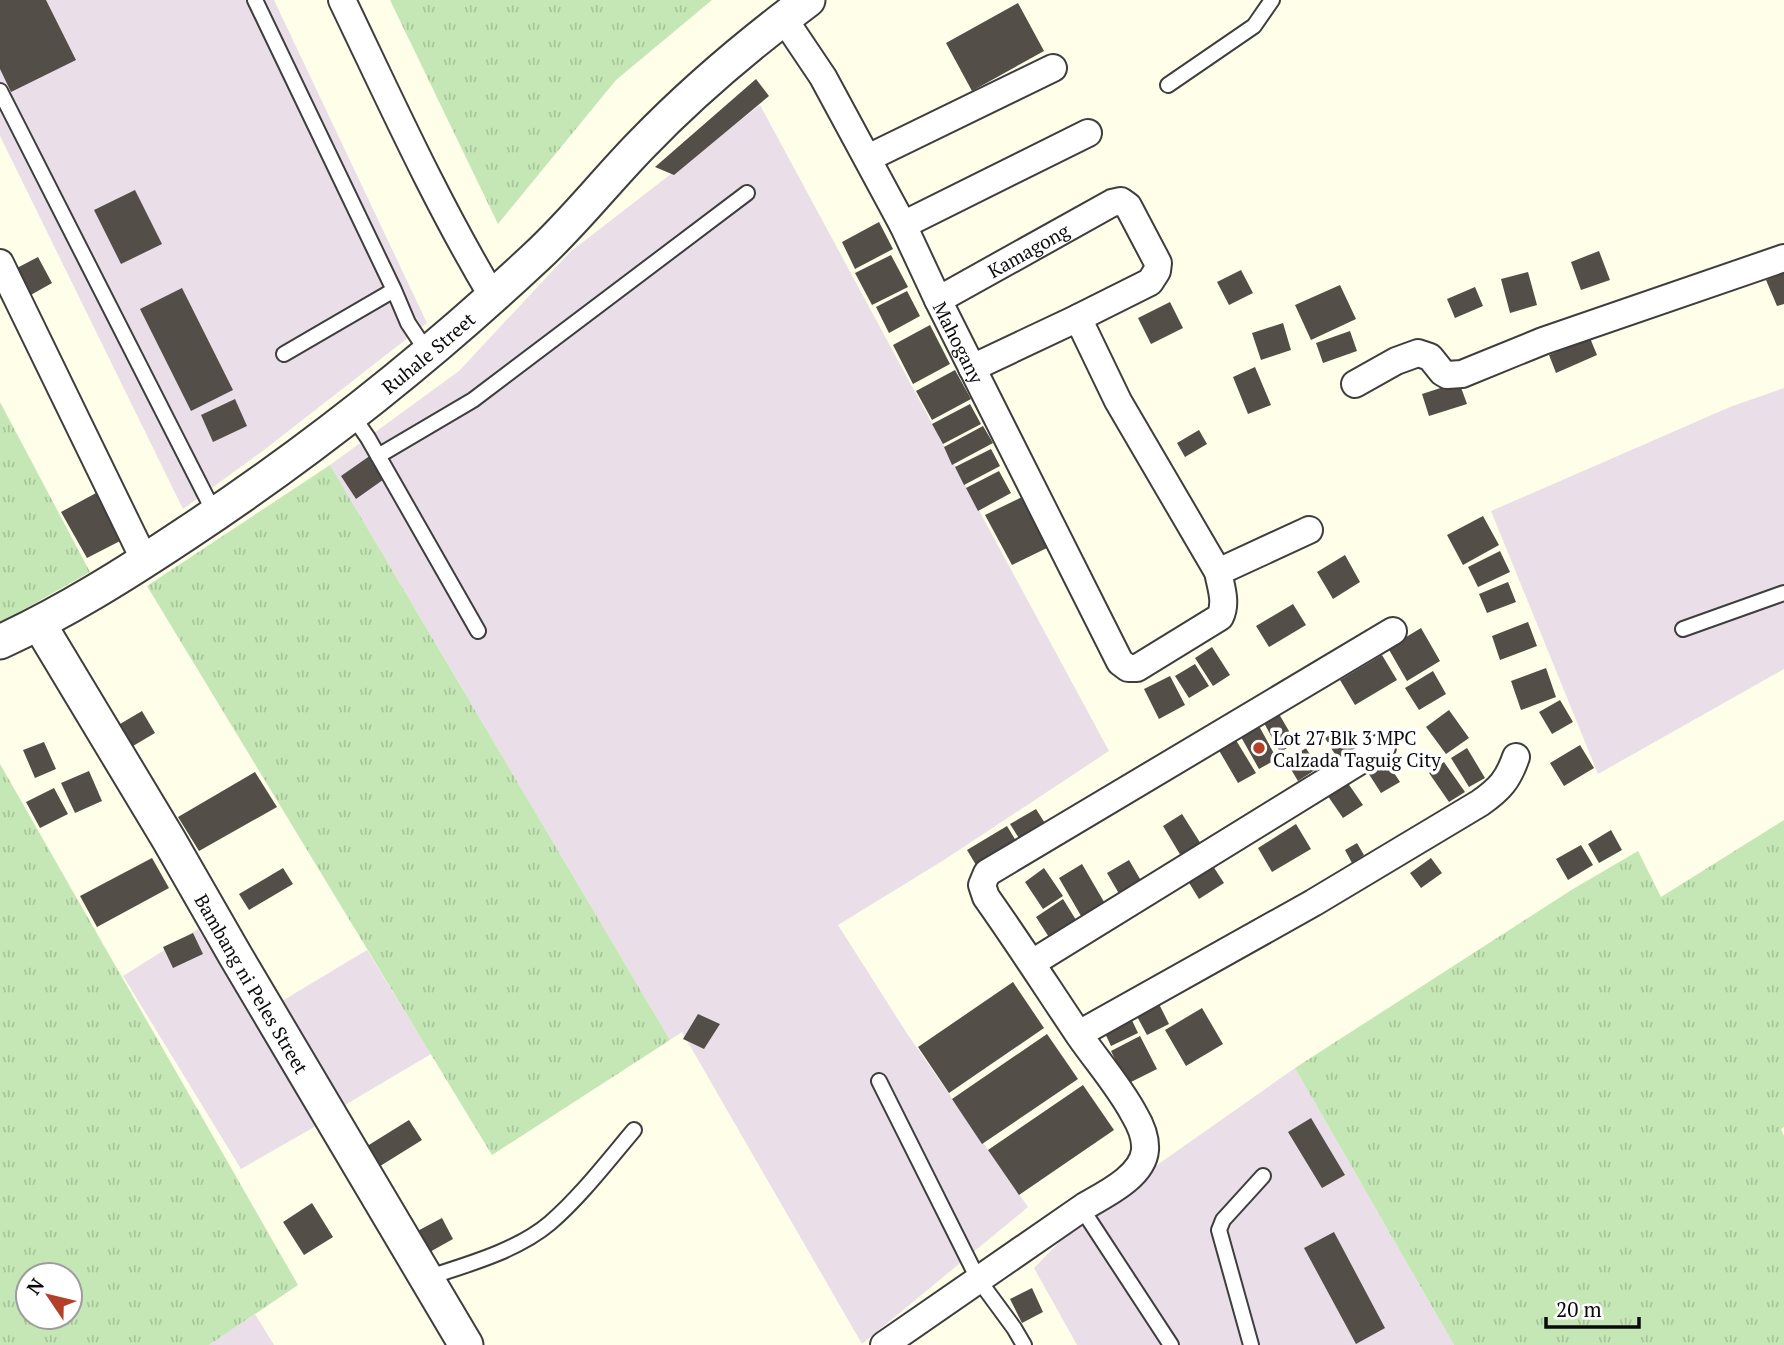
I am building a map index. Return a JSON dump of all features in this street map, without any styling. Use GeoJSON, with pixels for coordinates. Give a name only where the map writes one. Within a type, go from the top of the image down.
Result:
{"type":"FeatureCollection","features":[{"type":"Feature","properties":{"kind":"street"},"geometry":{"type":"LineString","coordinates":[[342,0],[405,132],[493,297]]}},
{"type":"Feature","properties":{"kind":"street","name":"Ruhale Street"},"geometry":{"type":"LineString","coordinates":[[0,642],[38,624],[145,561],[301,454],[352,415],[428,354],[539,255],[642,144],[702,85],[796,9]]}},
{"type":"Feature","properties":{"kind":"street","name":"Mahogany"},"geometry":{"type":"LineString","coordinates":[[796,9],[823,77],[903,225],[1120,662],[1128,668],[1137,668],[1220,617],[1225,608],[1218,572]]}},
{"type":"Feature","properties":{"kind":"street"},"geometry":{"type":"LineString","coordinates":[[867,158],[1053,68]]}},
{"type":"Feature","properties":{"kind":"street"},"geometry":{"type":"LineString","coordinates":[[903,225],[1088,133]]}},
{"type":"Feature","properties":{"kind":"street","name":"Kamagong"},"geometry":{"type":"LineString","coordinates":[[938,300],[1112,203],[1121,201],[1128,206],[1157,262],[1157,271],[1150,282],[1078,318]]}},
{"type":"Feature","properties":{"kind":"street"},"geometry":{"type":"LineString","coordinates":[[1355,384],[1396,361],[1418,353],[1430,357],[1447,375],[1462,374],[1543,341],[1784,258]]}},
{"type":"Feature","properties":{"kind":"street"},"geometry":{"type":"LineString","coordinates":[[0,263],[145,561]]}},
{"type":"Feature","properties":{"kind":"street"},"geometry":{"type":"LineString","coordinates":[[972,368],[1078,318],[1118,401],[1218,572],[1308,530]]}},
{"type":"Feature","properties":{"kind":"street","name":"Bambang ni Peles Street"},"geometry":{"type":"LineString","coordinates":[[38,624],[466,1345]]}},
{"type":"Feature","properties":{"kind":"street"},"geometry":{"type":"LineString","coordinates":[[884,1345],[1085,1206],[1116,1188],[1140,1167],[1145,1150],[1143,1132],[1134,1113],[986,897],[982,885],[987,873],[1393,631]]}},
{"type":"Feature","properties":{"kind":"street"},"geometry":{"type":"LineString","coordinates":[[1032,963],[1381,747]]}},
{"type":"Feature","properties":{"kind":"street"},"geometry":{"type":"LineString","coordinates":[[1079,1034],[1313,903],[1480,803],[1498,790],[1511,773],[1516,757]]}},
{"type":"Feature","properties":{"kind":"lane"},"geometry":{"type":"LineString","coordinates":[[255,0],[408,323],[428,354]]}},
{"type":"Feature","properties":{"kind":"lane"},"geometry":{"type":"LineString","coordinates":[[1168,85],[1254,26],[1272,0]]}},
{"type":"Feature","properties":{"kind":"lane"},"geometry":{"type":"LineString","coordinates":[[0,92],[215,514]]}},
{"type":"Feature","properties":{"kind":"lane"},"geometry":{"type":"LineString","coordinates":[[378,456],[473,400],[747,193]]}},
{"type":"Feature","properties":{"kind":"lane"},"geometry":{"type":"LineString","coordinates":[[284,354],[394,290]]}},
{"type":"Feature","properties":{"kind":"lane"},"geometry":{"type":"LineString","coordinates":[[352,415],[368,438],[478,631]]}},
{"type":"Feature","properties":{"kind":"lane"},"geometry":{"type":"LineString","coordinates":[[1683,629],[1784,593]]}},
{"type":"Feature","properties":{"kind":"lane"},"geometry":{"type":"LineString","coordinates":[[879,1081],[978,1279],[1024,1345]]}},
{"type":"Feature","properties":{"kind":"lane"},"geometry":{"type":"LineString","coordinates":[[426,1278],[519,1243],[548,1225],[577,1197],[634,1130]]}},
{"type":"Feature","properties":{"kind":"lane"},"geometry":{"type":"LineString","coordinates":[[1251,1345],[1220,1230],[1223,1220],[1263,1176]]}},
{"type":"Feature","properties":{"kind":"lane"},"geometry":{"type":"LineString","coordinates":[[1085,1206],[1086,1216],[1171,1345]]}},
{"type":"Feature","properties":{"kind":"shaded area"},"geometry":{"type":"Polygon","coordinates":[[[0,0],[274,0],[427,323],[264,450],[183,509],[0,136],[0,0]]]}},
{"type":"Feature","properties":{"kind":"shaded area"},"geometry":{"type":"Polygon","coordinates":[[[760,105],[1109,751],[944,860],[838,925],[908,1035],[1028,1207],[862,1344],[682,1032],[670,1040],[330,465],[459,371],[570,252],[760,105]]]}},
{"type":"Feature","properties":{"kind":"shaded area"},"geometry":{"type":"Polygon","coordinates":[[[1784,388],[1784,669],[1598,774],[1491,511],[1730,407],[1784,388]]]}},
{"type":"Feature","properties":{"kind":"shaded area"},"geometry":{"type":"Polygon","coordinates":[[[198,929],[316,1126],[241,1169],[123,976],[198,929]]]}},
{"type":"Feature","properties":{"kind":"shaded area"},"geometry":{"type":"Polygon","coordinates":[[[367,950],[431,1054],[345,1105],[282,1001],[367,950]]]}},
{"type":"Feature","properties":{"kind":"shaded area"},"geometry":{"type":"Polygon","coordinates":[[[1295,1068],[1454,1345],[1077,1345],[1034,1268],[1086,1215],[1295,1068]]]}},
{"type":"Feature","properties":{"kind":"shaded area"},"geometry":{"type":"Polygon","coordinates":[[[255,1314],[274,1345],[209,1345],[255,1314]]]}},
{"type":"Feature","properties":{"kind":"green space"},"geometry":{"type":"Polygon","coordinates":[[[390,0],[712,0],[616,80],[498,224],[390,0]]]}},
{"type":"Feature","properties":{"kind":"green space"},"geometry":{"type":"Polygon","coordinates":[[[0,402],[90,572],[0,623],[0,402]]]}},
{"type":"Feature","properties":{"kind":"green space"},"geometry":{"type":"Polygon","coordinates":[[[330,465],[670,1040],[492,1155],[147,586],[330,465]]]}},
{"type":"Feature","properties":{"kind":"green space"},"geometry":{"type":"Polygon","coordinates":[[[0,764],[298,1285],[209,1345],[0,1345],[0,764]]]}},
{"type":"Feature","properties":{"kind":"green space"},"geometry":{"type":"Polygon","coordinates":[[[1784,820],[1784,1127],[1781,1129],[1784,1136],[1784,1345],[1454,1345],[1295,1068],[1573,889],[1638,851],[1661,897],[1784,820]]]}},
{"type":"Feature","properties":{"kind":"building"},"geometry":{"type":"Polygon","coordinates":[[[0,0],[46,0],[76,60],[11,92],[0,69],[0,0]]]}},
{"type":"Feature","properties":{"kind":"building"},"geometry":{"type":"Polygon","coordinates":[[[1018,3],[1044,51],[972,91],[946,43],[1018,3]]]}},
{"type":"Feature","properties":{"kind":"building"},"geometry":{"type":"Polygon","coordinates":[[[756,79],[769,96],[674,175],[655,167],[756,79]]]}},
{"type":"Feature","properties":{"kind":"building"},"geometry":{"type":"Polygon","coordinates":[[[135,190],[162,244],[121,264],[94,210],[135,190]]]}},
{"type":"Feature","properties":{"kind":"building"},"geometry":{"type":"Polygon","coordinates":[[[879,222],[893,249],[855,269],[842,242],[879,222]]]}},
{"type":"Feature","properties":{"kind":"building"},"geometry":{"type":"Polygon","coordinates":[[[1599,251],[1610,280],[1581,290],[1571,262],[1599,251]]]}},
{"type":"Feature","properties":{"kind":"building"},"geometry":{"type":"Polygon","coordinates":[[[891,255],[908,287],[872,305],[855,273],[891,255]]]}},
{"type":"Feature","properties":{"kind":"building"},"geometry":{"type":"Polygon","coordinates":[[[38,257],[52,283],[29,296],[15,269],[38,257]]]}},
{"type":"Feature","properties":{"kind":"building"},"geometry":{"type":"Polygon","coordinates":[[[1241,270],[1253,293],[1229,305],[1217,282],[1241,270]]]}},
{"type":"Feature","properties":{"kind":"building"},"geometry":{"type":"Polygon","coordinates":[[[1528,272],[1537,305],[1510,313],[1501,279],[1528,272]]]}},
{"type":"Feature","properties":{"kind":"building"},"geometry":{"type":"Polygon","coordinates":[[[1784,273],[1784,304],[1777,306],[1766,280],[1784,273]]]}},
{"type":"Feature","properties":{"kind":"building"},"geometry":{"type":"Polygon","coordinates":[[[1340,285],[1356,319],[1311,340],[1295,305],[1340,285]]]}},
{"type":"Feature","properties":{"kind":"building"},"geometry":{"type":"Polygon","coordinates":[[[1475,287],[1483,306],[1455,318],[1447,299],[1475,287]]]}},
{"type":"Feature","properties":{"kind":"building"},"geometry":{"type":"Polygon","coordinates":[[[182,288],[233,390],[191,411],[140,309],[182,288]]]}},
{"type":"Feature","properties":{"kind":"building"},"geometry":{"type":"Polygon","coordinates":[[[907,291],[920,316],[889,333],[876,307],[907,291]]]}},
{"type":"Feature","properties":{"kind":"building"},"geometry":{"type":"Polygon","coordinates":[[[1170,302],[1183,328],[1151,344],[1138,318],[1170,302]]]}},
{"type":"Feature","properties":{"kind":"building"},"geometry":{"type":"Polygon","coordinates":[[[1283,323],[1291,350],[1261,360],[1252,333],[1283,323]]]}},
{"type":"Feature","properties":{"kind":"building"},"geometry":{"type":"Polygon","coordinates":[[[930,325],[950,364],[913,384],[893,345],[930,325]]]}},
{"type":"Feature","properties":{"kind":"building"},"geometry":{"type":"Polygon","coordinates":[[[1350,331],[1357,351],[1323,363],[1316,343],[1350,331]]]}},
{"type":"Feature","properties":{"kind":"building"},"geometry":{"type":"Polygon","coordinates":[[[1590,338],[1597,355],[1556,373],[1549,355],[1590,338]]]}},
{"type":"Feature","properties":{"kind":"building"},"geometry":{"type":"Polygon","coordinates":[[[1255,367],[1271,405],[1248,414],[1233,377],[1255,367]]]}},
{"type":"Feature","properties":{"kind":"building"},"geometry":{"type":"Polygon","coordinates":[[[955,370],[971,399],[932,420],[916,391],[955,370]]]}},
{"type":"Feature","properties":{"kind":"building"},"geometry":{"type":"Polygon","coordinates":[[[1459,382],[1467,404],[1429,416],[1422,394],[1459,382]]]}},
{"type":"Feature","properties":{"kind":"building"},"geometry":{"type":"Polygon","coordinates":[[[235,399],[247,426],[213,442],[201,415],[235,399]]]}},
{"type":"Feature","properties":{"kind":"building"},"geometry":{"type":"Polygon","coordinates":[[[970,404],[981,424],[943,444],[932,424],[970,404]]]}},
{"type":"Feature","properties":{"kind":"building"},"geometry":{"type":"Polygon","coordinates":[[[983,426],[993,443],[952,465],[944,447],[983,426]]]}},
{"type":"Feature","properties":{"kind":"building"},"geometry":{"type":"Polygon","coordinates":[[[1199,430],[1207,444],[1185,457],[1177,443],[1199,430]]]}},
{"type":"Feature","properties":{"kind":"building"},"geometry":{"type":"Polygon","coordinates":[[[991,449],[1000,466],[964,485],[955,467],[991,449]]]}},
{"type":"Feature","properties":{"kind":"building"},"geometry":{"type":"Polygon","coordinates":[[[371,455],[387,477],[356,499],[341,476],[371,455]]]}},
{"type":"Feature","properties":{"kind":"building"},"geometry":{"type":"Polygon","coordinates":[[[999,471],[1011,493],[978,511],[966,488],[999,471]]]}},
{"type":"Feature","properties":{"kind":"building"},"geometry":{"type":"Polygon","coordinates":[[[96,493],[122,540],[87,558],[61,512],[96,493]]]}},
{"type":"Feature","properties":{"kind":"building"},"geometry":{"type":"Polygon","coordinates":[[[1022,497],[1049,547],[1012,565],[985,515],[1022,497]]]}},
{"type":"Feature","properties":{"kind":"building"},"geometry":{"type":"Polygon","coordinates":[[[1483,516],[1499,545],[1463,565],[1447,535],[1483,516]]]}},
{"type":"Feature","properties":{"kind":"building"},"geometry":{"type":"Polygon","coordinates":[[[1500,551],[1510,572],[1478,587],[1468,567],[1500,551]]]}},
{"type":"Feature","properties":{"kind":"building"},"geometry":{"type":"Polygon","coordinates":[[[1345,555],[1360,582],[1333,599],[1317,572],[1345,555]]]}},
{"type":"Feature","properties":{"kind":"building"},"geometry":{"type":"Polygon","coordinates":[[[1508,582],[1516,602],[1487,613],[1479,594],[1508,582]]]}},
{"type":"Feature","properties":{"kind":"building"},"geometry":{"type":"Polygon","coordinates":[[[1293,604],[1306,625],[1269,647],[1256,626],[1293,604]]]}},
{"type":"Feature","properties":{"kind":"building"},"geometry":{"type":"Polygon","coordinates":[[[1528,622],[1537,646],[1500,660],[1492,636],[1528,622]]]}},
{"type":"Feature","properties":{"kind":"building"},"geometry":{"type":"Polygon","coordinates":[[[1421,628],[1440,661],[1407,681],[1388,648],[1421,628]]]}},
{"type":"Feature","properties":{"kind":"building"},"geometry":{"type":"Polygon","coordinates":[[[1212,647],[1230,675],[1213,686],[1195,658],[1212,647]]]}},
{"type":"Feature","properties":{"kind":"building"},"geometry":{"type":"Polygon","coordinates":[[[1382,655],[1397,680],[1355,705],[1340,680],[1382,655]]]}},
{"type":"Feature","properties":{"kind":"building"},"geometry":{"type":"Polygon","coordinates":[[[1195,664],[1209,686],[1189,698],[1175,676],[1195,664]]]}},
{"type":"Feature","properties":{"kind":"building"},"geometry":{"type":"Polygon","coordinates":[[[1546,668],[1556,697],[1521,710],[1511,681],[1546,668]]]}},
{"type":"Feature","properties":{"kind":"building"},"geometry":{"type":"Polygon","coordinates":[[[1433,671],[1446,694],[1419,710],[1405,688],[1433,671]]]}},
{"type":"Feature","properties":{"kind":"building"},"geometry":{"type":"Polygon","coordinates":[[[1170,676],[1185,705],[1159,719],[1144,689],[1170,676]]]}},
{"type":"Feature","properties":{"kind":"building"},"geometry":{"type":"Polygon","coordinates":[[[1560,700],[1573,722],[1552,734],[1539,712],[1560,700]]]}},
{"type":"Feature","properties":{"kind":"building"},"geometry":{"type":"Polygon","coordinates":[[[1449,710],[1469,738],[1446,754],[1426,727],[1449,710]]]}},
{"type":"Feature","properties":{"kind":"building"},"geometry":{"type":"Polygon","coordinates":[[[142,711],[155,733],[133,746],[120,724],[142,711]]]}},
{"type":"Feature","properties":{"kind":"building"},"geometry":{"type":"Polygon","coordinates":[[[1279,714],[1296,743],[1280,752],[1264,723],[1279,714]]]}},
{"type":"Feature","properties":{"kind":"building","name":"Lot 27 Blk 3 MPC Calzada Taguig City"},"geometry":{"type":"Polygon","coordinates":[[[1259,726],[1277,759],[1259,769],[1241,737],[1259,726]]]}},
{"type":"Feature","properties":{"kind":"building"},"geometry":{"type":"Polygon","coordinates":[[[1342,728],[1358,754],[1341,764],[1325,738],[1342,728]]]}},
{"type":"Feature","properties":{"kind":"building"},"geometry":{"type":"Polygon","coordinates":[[[1234,737],[1256,773],[1238,783],[1217,747],[1234,737]]]}},
{"type":"Feature","properties":{"kind":"building"},"geometry":{"type":"Polygon","coordinates":[[[44,742],[56,769],[35,778],[23,750],[44,742]]]}},
{"type":"Feature","properties":{"kind":"building"},"geometry":{"type":"Polygon","coordinates":[[[1580,745],[1594,768],[1564,786],[1550,763],[1580,745]]]}},
{"type":"Feature","properties":{"kind":"building"},"geometry":{"type":"Polygon","coordinates":[[[1306,748],[1318,768],[1298,781],[1286,761],[1306,748]]]}},
{"type":"Feature","properties":{"kind":"building"},"geometry":{"type":"Polygon","coordinates":[[[1467,748],[1485,778],[1469,787],[1451,758],[1467,748]]]}},
{"type":"Feature","properties":{"kind":"building"},"geometry":{"type":"Polygon","coordinates":[[[1383,756],[1400,782],[1381,793],[1365,768],[1383,756]]]}},
{"type":"Feature","properties":{"kind":"building"},"geometry":{"type":"Polygon","coordinates":[[[1444,762],[1465,792],[1449,802],[1429,773],[1444,762]]]}},
{"type":"Feature","properties":{"kind":"building"},"geometry":{"type":"Polygon","coordinates":[[[89,771],[102,801],[75,813],[61,783],[89,771]]]}},
{"type":"Feature","properties":{"kind":"building"},"geometry":{"type":"Polygon","coordinates":[[[255,772],[277,807],[199,851],[178,817],[255,772]]]}},
{"type":"Feature","properties":{"kind":"building"},"geometry":{"type":"Polygon","coordinates":[[[1343,776],[1363,805],[1343,818],[1323,789],[1343,776]]]}},
{"type":"Feature","properties":{"kind":"building"},"geometry":{"type":"Polygon","coordinates":[[[54,788],[68,814],[40,828],[26,802],[54,788]]]}},
{"type":"Feature","properties":{"kind":"building"},"geometry":{"type":"Polygon","coordinates":[[[1036,809],[1053,836],[1027,851],[1010,824],[1036,809]]]}},
{"type":"Feature","properties":{"kind":"building"},"geometry":{"type":"Polygon","coordinates":[[[1182,814],[1201,844],[1181,856],[1163,826],[1182,814]]]}},
{"type":"Feature","properties":{"kind":"building"},"geometry":{"type":"Polygon","coordinates":[[[1296,824],[1311,849],[1272,872],[1258,848],[1296,824]]]}},
{"type":"Feature","properties":{"kind":"building"},"geometry":{"type":"Polygon","coordinates":[[[1007,826],[1022,851],[982,875],[967,850],[1007,826]]]}},
{"type":"Feature","properties":{"kind":"building"},"geometry":{"type":"Polygon","coordinates":[[[1611,830],[1622,850],[1599,863],[1588,844],[1611,830]]]}},
{"type":"Feature","properties":{"kind":"building"},"geometry":{"type":"Polygon","coordinates":[[[1357,843],[1364,855],[1352,863],[1345,850],[1357,843]]]}},
{"type":"Feature","properties":{"kind":"building"},"geometry":{"type":"Polygon","coordinates":[[[1581,845],[1593,865],[1568,880],[1556,859],[1581,845]]]}},
{"type":"Feature","properties":{"kind":"building"},"geometry":{"type":"Polygon","coordinates":[[[152,858],[169,888],[97,927],[80,896],[152,858]]]}},
{"type":"Feature","properties":{"kind":"building"},"geometry":{"type":"Polygon","coordinates":[[[1431,858],[1442,873],[1421,888],[1410,873],[1431,858]]]}},
{"type":"Feature","properties":{"kind":"building"},"geometry":{"type":"Polygon","coordinates":[[[1129,860],[1143,884],[1121,897],[1107,873],[1129,860]]]}},
{"type":"Feature","properties":{"kind":"building"},"geometry":{"type":"Polygon","coordinates":[[[1082,864],[1107,907],[1084,921],[1059,878],[1082,864]]]}},
{"type":"Feature","properties":{"kind":"building"},"geometry":{"type":"Polygon","coordinates":[[[1213,866],[1224,883],[1199,899],[1188,881],[1213,866]]]}},
{"type":"Feature","properties":{"kind":"building"},"geometry":{"type":"Polygon","coordinates":[[[283,868],[293,884],[249,910],[239,894],[283,868]]]}},
{"type":"Feature","properties":{"kind":"building"},"geometry":{"type":"Polygon","coordinates":[[[1044,868],[1063,896],[1043,909],[1025,882],[1044,868]]]}},
{"type":"Feature","properties":{"kind":"building"},"geometry":{"type":"Polygon","coordinates":[[[1063,899],[1081,928],[1054,945],[1036,917],[1063,899]]]}},
{"type":"Feature","properties":{"kind":"building"},"geometry":{"type":"Polygon","coordinates":[[[193,933],[203,954],[173,968],[163,947],[193,933]]]}},
{"type":"Feature","properties":{"kind":"building"},"geometry":{"type":"Polygon","coordinates":[[[1013,982],[1044,1028],[949,1093],[918,1047],[1013,982]]]}},
{"type":"Feature","properties":{"kind":"building"},"geometry":{"type":"Polygon","coordinates":[[[1156,998],[1169,1024],[1147,1035],[1133,1009],[1156,998]]]}},
{"type":"Feature","properties":{"kind":"building"},"geometry":{"type":"Polygon","coordinates":[[[1202,1008],[1223,1044],[1186,1066],[1165,1030],[1202,1008]]]}},
{"type":"Feature","properties":{"kind":"building"},"geometry":{"type":"Polygon","coordinates":[[[698,1014],[720,1024],[704,1049],[683,1039],[698,1014]]]}},
{"type":"Feature","properties":{"kind":"building"},"geometry":{"type":"Polygon","coordinates":[[[1129,1014],[1138,1033],[1111,1046],[1102,1027],[1129,1014]]]}},
{"type":"Feature","properties":{"kind":"building"},"geometry":{"type":"Polygon","coordinates":[[[1047,1034],[1078,1079],[982,1144],[952,1099],[1047,1034]]]}},
{"type":"Feature","properties":{"kind":"building"},"geometry":{"type":"Polygon","coordinates":[[[1140,1036],[1157,1069],[1127,1084],[1111,1051],[1140,1036]]]}},
{"type":"Feature","properties":{"kind":"building"},"geometry":{"type":"Polygon","coordinates":[[[1083,1085],[1114,1130],[1019,1195],[988,1150],[1083,1085]]]}},
{"type":"Feature","properties":{"kind":"building"},"geometry":{"type":"Polygon","coordinates":[[[1311,1118],[1345,1175],[1322,1188],[1288,1132],[1311,1118]]]}},
{"type":"Feature","properties":{"kind":"building"},"geometry":{"type":"Polygon","coordinates":[[[409,1120],[422,1140],[377,1168],[364,1148],[409,1120]]]}},
{"type":"Feature","properties":{"kind":"building"},"geometry":{"type":"Polygon","coordinates":[[[312,1203],[333,1237],[304,1255],[283,1222],[312,1203]]]}},
{"type":"Feature","properties":{"kind":"building"},"geometry":{"type":"Polygon","coordinates":[[[442,1218],[453,1239],[419,1258],[408,1236],[442,1218]]]}},
{"type":"Feature","properties":{"kind":"building"},"geometry":{"type":"Polygon","coordinates":[[[1334,1232],[1385,1328],[1356,1344],[1304,1248],[1334,1232]]]}},
{"type":"Feature","properties":{"kind":"building"},"geometry":{"type":"Polygon","coordinates":[[[1032,1288],[1043,1312],[1022,1323],[1010,1299],[1032,1288]]]}},
{"type":"Feature","properties":{"kind":"place","name":"Lot 27 Blk 3 MPC Calzada Taguig City"},"geometry":{"type":"Point","coordinates":[1259,748]}}]}
